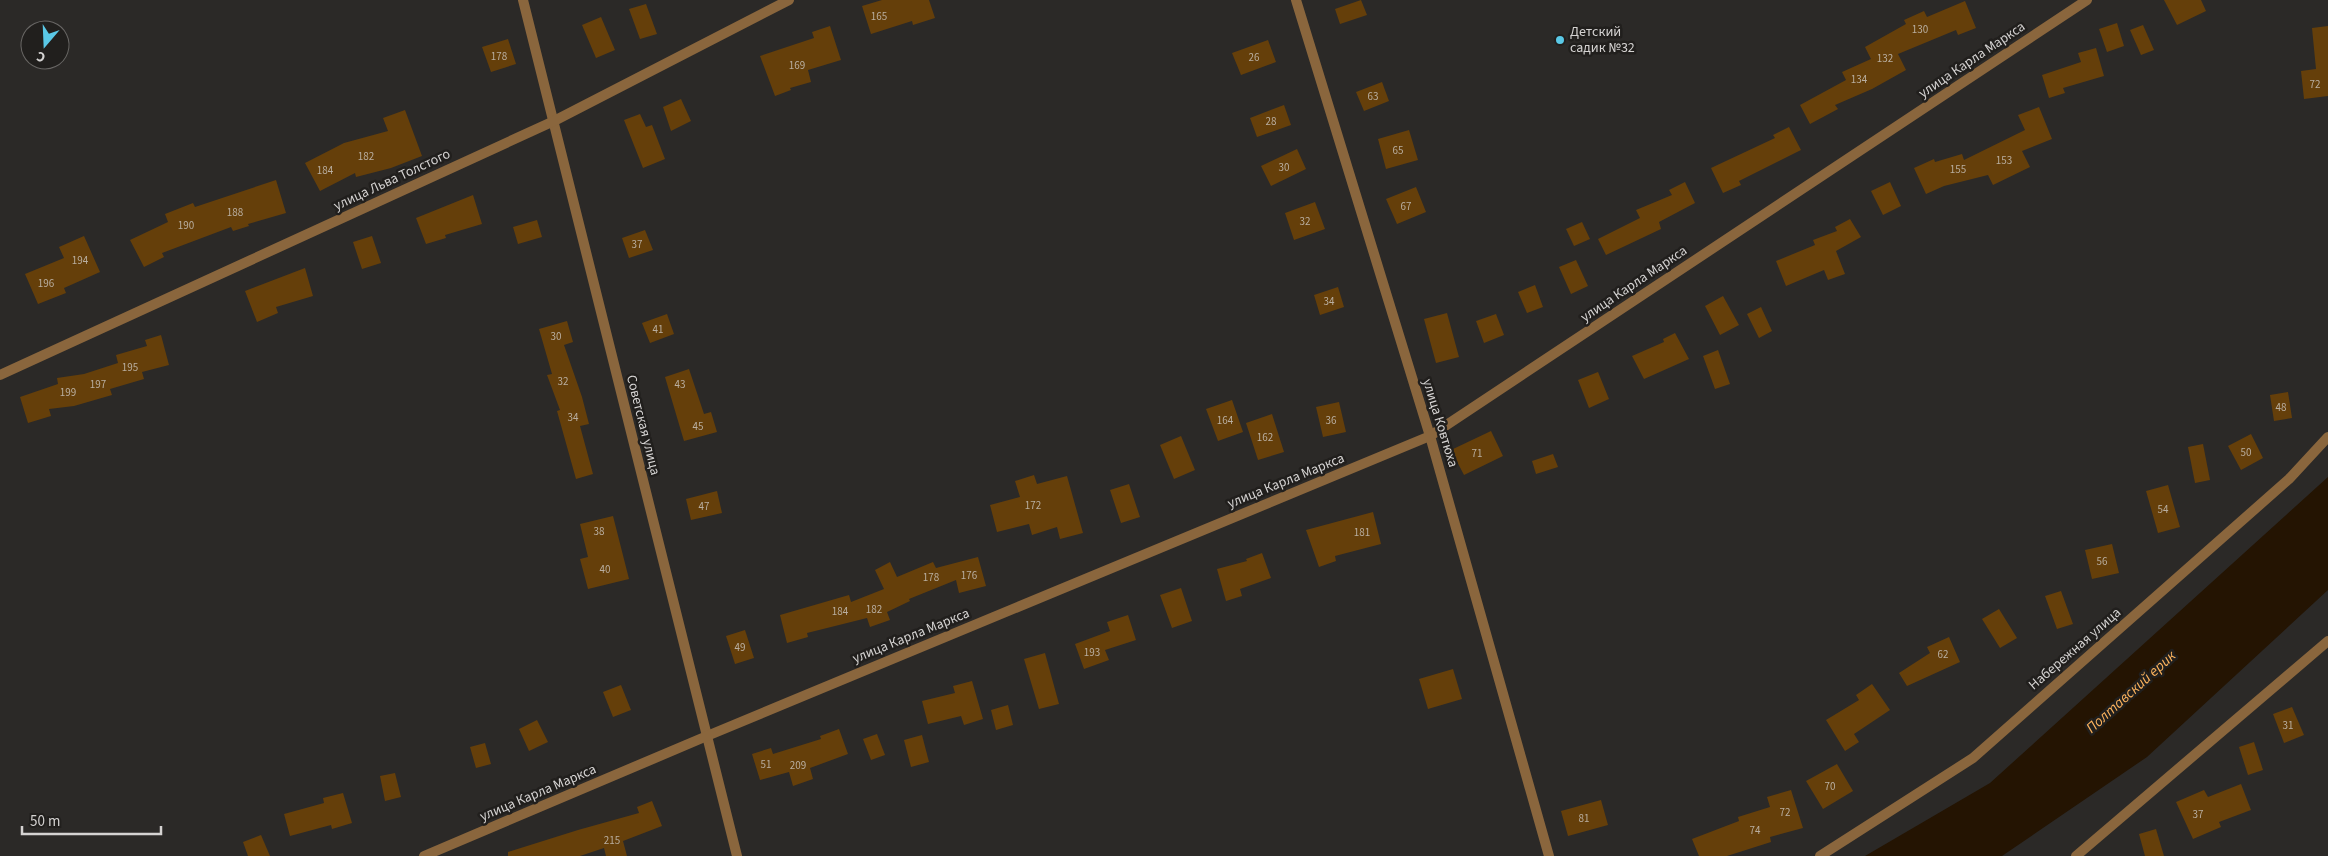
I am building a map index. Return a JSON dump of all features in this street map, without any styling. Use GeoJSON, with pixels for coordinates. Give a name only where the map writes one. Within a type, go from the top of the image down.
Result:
{"type":"FeatureCollection","features":[{"type":"Feature","properties":{"kind":"street","name":"Советская улица"},"geometry":{"type":"LineString","coordinates":[[523,0],[737,856]]}},
{"type":"Feature","properties":{"kind":"street","name":"улица Льва Толстого"},"geometry":{"type":"LineString","coordinates":[[0,375],[554,121],[790,0]]}},
{"type":"Feature","properties":{"kind":"street","name":"улица Ковтюха"},"geometry":{"type":"LineString","coordinates":[[1296,0],[1430,436],[1549,856]]}},
{"type":"Feature","properties":{"kind":"street","name":"улица Карла Маркса"},"geometry":{"type":"LineString","coordinates":[[424,856],[707,736],[1430,436],[2088,0]]}},
{"type":"Feature","properties":{"kind":"street","name":"Набережная улица"},"geometry":{"type":"LineString","coordinates":[[1820,856],[1972,758],[2288,479],[2328,438]]}},
{"type":"Feature","properties":{"kind":"street"},"geometry":{"type":"LineString","coordinates":[[2076,856],[2328,641]]}},
{"type":"Feature","properties":{"kind":"water","name":"Полтавский ерик"},"geometry":{"type":"Polygon","coordinates":[[[2328,477],[2328,590],[2147,757],[2002,856],[1865,856],[1990,783],[2328,477]]]}},
{"type":"Feature","properties":{"kind":"building"},"geometry":{"type":"Polygon","coordinates":[[[882,0],[929,0],[935,18],[913,25],[912,21],[871,34],[862,6],[882,0]]]}},
{"type":"Feature","properties":{"kind":"building"},"geometry":{"type":"Polygon","coordinates":[[[1361,0],[1367,15],[1340,24],[1335,9],[1361,0]]]}},
{"type":"Feature","properties":{"kind":"building"},"geometry":{"type":"Polygon","coordinates":[[[2164,0],[2201,0],[2206,11],[2177,25],[2164,0]]]}},
{"type":"Feature","properties":{"kind":"building"},"geometry":{"type":"Polygon","coordinates":[[[1965,1],[1976,28],[1958,35],[1956,30],[1898,54],[1906,70],[1872,89],[1835,105],[1838,109],[1810,124],[1800,105],[1846,80],[1842,72],[1871,59],[1865,47],[1906,24],[1904,20],[1924,11],[1927,17],[1965,1]]]}},
{"type":"Feature","properties":{"kind":"building"},"geometry":{"type":"Polygon","coordinates":[[[646,4],[657,34],[640,39],[629,9],[646,4]]]}},
{"type":"Feature","properties":{"kind":"building"},"geometry":{"type":"Polygon","coordinates":[[[601,17],[615,50],[596,58],[582,25],[601,17]]]}},
{"type":"Feature","properties":{"kind":"building"},"geometry":{"type":"Polygon","coordinates":[[[2117,23],[2124,46],[2107,52],[2099,29],[2117,23]]]}},
{"type":"Feature","properties":{"kind":"building"},"geometry":{"type":"Polygon","coordinates":[[[2143,25],[2154,50],[2141,55],[2130,30],[2143,25]]]}},
{"type":"Feature","properties":{"kind":"building"},"geometry":{"type":"Polygon","coordinates":[[[830,26],[841,60],[808,70],[811,82],[790,88],[791,90],[775,96],[760,56],[814,38],[812,32],[830,26]]]}},
{"type":"Feature","properties":{"kind":"building"},"geometry":{"type":"Polygon","coordinates":[[[2328,26],[2328,96],[2304,99],[2301,71],[2316,69],[2312,28],[2328,26]]]}},
{"type":"Feature","properties":{"kind":"building"},"geometry":{"type":"Polygon","coordinates":[[[508,39],[516,64],[491,72],[482,47],[508,39]]]}},
{"type":"Feature","properties":{"kind":"building"},"geometry":{"type":"Polygon","coordinates":[[[1268,40],[1276,62],[1241,75],[1232,53],[1268,40]]]}},
{"type":"Feature","properties":{"kind":"building"},"geometry":{"type":"Polygon","coordinates":[[[2096,48],[2104,76],[2063,88],[2065,93],[2049,98],[2042,75],[2081,62],[2078,53],[2096,48]]]}},
{"type":"Feature","properties":{"kind":"building"},"geometry":{"type":"Polygon","coordinates":[[[1382,82],[1389,101],[1364,111],[1356,92],[1382,82]]]}},
{"type":"Feature","properties":{"kind":"building"},"geometry":{"type":"Polygon","coordinates":[[[681,99],[691,121],[671,131],[663,107],[681,99]]]}},
{"type":"Feature","properties":{"kind":"building"},"geometry":{"type":"Polygon","coordinates":[[[1284,105],[1291,125],[1257,137],[1250,118],[1284,105]]]}},
{"type":"Feature","properties":{"kind":"building"},"geometry":{"type":"Polygon","coordinates":[[[2039,107],[2052,139],[2022,151],[2030,167],[1993,185],[1988,175],[1944,186],[1926,194],[1914,168],[1934,159],[1935,162],[1962,154],[1964,160],[2025,130],[2018,115],[2039,107]]]}},
{"type":"Feature","properties":{"kind":"building"},"geometry":{"type":"Polygon","coordinates":[[[405,110],[422,156],[391,168],[356,177],[355,173],[320,191],[305,163],[344,143],[388,131],[383,118],[405,110]]]}},
{"type":"Feature","properties":{"kind":"building"},"geometry":{"type":"Polygon","coordinates":[[[640,114],[646,127],[652,125],[665,159],[643,168],[624,120],[640,114]]]}},
{"type":"Feature","properties":{"kind":"building"},"geometry":{"type":"Polygon","coordinates":[[[1789,127],[1801,150],[1739,181],[1741,185],[1723,193],[1711,168],[1775,138],[1773,135],[1789,127]]]}},
{"type":"Feature","properties":{"kind":"building"},"geometry":{"type":"Polygon","coordinates":[[[1409,130],[1418,160],[1386,169],[1378,139],[1409,130]]]}},
{"type":"Feature","properties":{"kind":"building"},"geometry":{"type":"Polygon","coordinates":[[[1297,149],[1306,169],[1271,186],[1261,166],[1297,149]]]}},
{"type":"Feature","properties":{"kind":"building"},"geometry":{"type":"Polygon","coordinates":[[[276,180],[286,213],[248,224],[249,226],[233,231],[231,227],[162,253],[164,257],[144,267],[130,240],[168,222],[165,214],[193,203],[195,207],[276,180]]]}},
{"type":"Feature","properties":{"kind":"building"},"geometry":{"type":"Polygon","coordinates":[[[1685,182],[1695,203],[1659,222],[1661,229],[1606,255],[1598,239],[1640,218],[1636,210],[1672,195],[1669,190],[1685,182]]]}},
{"type":"Feature","properties":{"kind":"building"},"geometry":{"type":"Polygon","coordinates":[[[1890,182],[1901,206],[1883,215],[1871,191],[1890,182]]]}},
{"type":"Feature","properties":{"kind":"building"},"geometry":{"type":"Polygon","coordinates":[[[1416,187],[1426,212],[1397,224],[1386,199],[1416,187]]]}},
{"type":"Feature","properties":{"kind":"building"},"geometry":{"type":"Polygon","coordinates":[[[473,195],[482,224],[445,235],[446,238],[426,244],[416,218],[473,195]]]}},
{"type":"Feature","properties":{"kind":"building"},"geometry":{"type":"Polygon","coordinates":[[[1315,202],[1325,229],[1294,240],[1285,213],[1315,202]]]}},
{"type":"Feature","properties":{"kind":"building"},"geometry":{"type":"Polygon","coordinates":[[[1850,219],[1861,237],[1836,251],[1845,274],[1828,280],[1824,270],[1786,286],[1776,261],[1815,245],[1813,240],[1837,231],[1835,227],[1850,219]]]}},
{"type":"Feature","properties":{"kind":"building"},"geometry":{"type":"Polygon","coordinates":[[[537,220],[542,237],[518,244],[513,227],[537,220]]]}},
{"type":"Feature","properties":{"kind":"building"},"geometry":{"type":"Polygon","coordinates":[[[1582,222],[1590,239],[1574,246],[1566,229],[1582,222]]]}},
{"type":"Feature","properties":{"kind":"building"},"geometry":{"type":"Polygon","coordinates":[[[645,230],[653,250],[629,258],[622,238],[645,230]]]}},
{"type":"Feature","properties":{"kind":"building"},"geometry":{"type":"Polygon","coordinates":[[[84,236],[100,272],[64,288],[66,293],[38,304],[25,274],[64,258],[59,247],[84,236]]]}},
{"type":"Feature","properties":{"kind":"building"},"geometry":{"type":"Polygon","coordinates":[[[372,236],[381,263],[362,269],[353,242],[372,236]]]}},
{"type":"Feature","properties":{"kind":"building"},"geometry":{"type":"Polygon","coordinates":[[[1576,260],[1588,286],[1571,294],[1559,267],[1576,260]]]}},
{"type":"Feature","properties":{"kind":"building"},"geometry":{"type":"Polygon","coordinates":[[[305,268],[313,296],[276,307],[278,313],[257,322],[245,291],[305,268]]]}},
{"type":"Feature","properties":{"kind":"building"},"geometry":{"type":"Polygon","coordinates":[[[1535,285],[1543,307],[1527,313],[1518,292],[1535,285]]]}},
{"type":"Feature","properties":{"kind":"building"},"geometry":{"type":"Polygon","coordinates":[[[1338,287],[1344,307],[1320,315],[1314,295],[1338,287]]]}},
{"type":"Feature","properties":{"kind":"building"},"geometry":{"type":"Polygon","coordinates":[[[1723,296],[1739,325],[1720,335],[1705,306],[1723,296]]]}},
{"type":"Feature","properties":{"kind":"building"},"geometry":{"type":"Polygon","coordinates":[[[1761,307],[1772,331],[1759,338],[1747,314],[1761,307]]]}},
{"type":"Feature","properties":{"kind":"building"},"geometry":{"type":"Polygon","coordinates":[[[1447,313],[1459,357],[1436,363],[1424,319],[1447,313]]]}},
{"type":"Feature","properties":{"kind":"building"},"geometry":{"type":"Polygon","coordinates":[[[667,314],[674,334],[650,343],[642,323],[667,314]]]}},
{"type":"Feature","properties":{"kind":"building"},"geometry":{"type":"Polygon","coordinates":[[[1496,314],[1504,335],[1484,343],[1476,321],[1496,314]]]}},
{"type":"Feature","properties":{"kind":"building"},"geometry":{"type":"Polygon","coordinates":[[[567,321],[573,342],[564,345],[589,424],[580,426],[593,474],[576,479],[557,411],[560,410],[547,375],[552,374],[539,329],[567,321]]]}},
{"type":"Feature","properties":{"kind":"building"},"geometry":{"type":"Polygon","coordinates":[[[1675,333],[1689,359],[1644,379],[1632,356],[1664,342],[1663,339],[1675,333]]]}},
{"type":"Feature","properties":{"kind":"building"},"geometry":{"type":"Polygon","coordinates":[[[161,335],[169,365],[142,372],[144,379],[110,389],[112,395],[74,406],[49,409],[51,416],[28,423],[20,397],[58,384],[57,378],[84,374],[118,363],[116,355],[147,346],[145,340],[161,335]]]}},
{"type":"Feature","properties":{"kind":"building"},"geometry":{"type":"Polygon","coordinates":[[[1718,350],[1730,384],[1715,389],[1703,356],[1718,350]]]}},
{"type":"Feature","properties":{"kind":"building"},"geometry":{"type":"Polygon","coordinates":[[[689,369],[704,414],[711,412],[717,432],[684,441],[665,377],[689,369]]]}},
{"type":"Feature","properties":{"kind":"building"},"geometry":{"type":"Polygon","coordinates":[[[1598,372],[1609,399],[1589,408],[1578,380],[1598,372]]]}},
{"type":"Feature","properties":{"kind":"building"},"geometry":{"type":"Polygon","coordinates":[[[2288,392],[2292,418],[2274,421],[2270,395],[2288,392]]]}},
{"type":"Feature","properties":{"kind":"building"},"geometry":{"type":"Polygon","coordinates":[[[1232,400],[1243,432],[1218,441],[1206,409],[1232,400]]]}},
{"type":"Feature","properties":{"kind":"building"},"geometry":{"type":"Polygon","coordinates":[[[1339,402],[1346,432],[1323,437],[1316,407],[1339,402]]]}},
{"type":"Feature","properties":{"kind":"building"},"geometry":{"type":"Polygon","coordinates":[[[1272,414],[1284,452],[1258,460],[1246,423],[1272,414]]]}},
{"type":"Feature","properties":{"kind":"building"},"geometry":{"type":"Polygon","coordinates":[[[1491,431],[1503,456],[1464,475],[1451,450],[1491,431]]]}},
{"type":"Feature","properties":{"kind":"building"},"geometry":{"type":"Polygon","coordinates":[[[2251,434],[2263,458],[2241,470],[2228,446],[2251,434]]]}},
{"type":"Feature","properties":{"kind":"building"},"geometry":{"type":"Polygon","coordinates":[[[1181,436],[1195,470],[1174,479],[1160,445],[1181,436]]]}},
{"type":"Feature","properties":{"kind":"building"},"geometry":{"type":"Polygon","coordinates":[[[2203,444],[2210,480],[2195,483],[2188,447],[2203,444]]]}},
{"type":"Feature","properties":{"kind":"building"},"geometry":{"type":"Polygon","coordinates":[[[1553,454],[1558,467],[1536,474],[1532,461],[1553,454]]]}},
{"type":"Feature","properties":{"kind":"building"},"geometry":{"type":"Polygon","coordinates":[[[1034,475],[1037,484],[1067,476],[1083,533],[1060,539],[1057,527],[1032,535],[1029,524],[997,532],[990,505],[1020,497],[1015,481],[1034,475]]]}},
{"type":"Feature","properties":{"kind":"building"},"geometry":{"type":"Polygon","coordinates":[[[1129,484],[1140,517],[1121,523],[1110,490],[1129,484]]]}},
{"type":"Feature","properties":{"kind":"building"},"geometry":{"type":"Polygon","coordinates":[[[2168,485],[2180,527],[2158,533],[2146,491],[2168,485]]]}},
{"type":"Feature","properties":{"kind":"building"},"geometry":{"type":"Polygon","coordinates":[[[717,491],[722,513],[691,520],[686,499],[717,491]]]}},
{"type":"Feature","properties":{"kind":"building"},"geometry":{"type":"Polygon","coordinates":[[[1373,512],[1381,544],[1335,556],[1336,561],[1319,567],[1306,530],[1373,512]]]}},
{"type":"Feature","properties":{"kind":"building"},"geometry":{"type":"Polygon","coordinates":[[[613,516],[629,579],[588,589],[580,559],[588,557],[580,524],[613,516]]]}},
{"type":"Feature","properties":{"kind":"building"},"geometry":{"type":"Polygon","coordinates":[[[2112,544],[2119,573],[2092,579],[2085,550],[2112,544]]]}},
{"type":"Feature","properties":{"kind":"building"},"geometry":{"type":"Polygon","coordinates":[[[1262,553],[1271,578],[1240,589],[1242,596],[1226,601],[1217,569],[1247,561],[1246,559],[1262,553]]]}},
{"type":"Feature","properties":{"kind":"building"},"geometry":{"type":"Polygon","coordinates":[[[978,557],[986,586],[959,593],[956,580],[909,599],[910,601],[887,612],[890,620],[870,627],[867,618],[807,633],[808,637],[787,643],[780,615],[849,595],[851,602],[884,589],[875,570],[890,562],[897,577],[933,562],[936,568],[978,557]]]}},
{"type":"Feature","properties":{"kind":"building"},"geometry":{"type":"Polygon","coordinates":[[[1181,588],[1192,621],[1172,628],[1160,595],[1181,588]]]}},
{"type":"Feature","properties":{"kind":"building"},"geometry":{"type":"Polygon","coordinates":[[[2061,591],[2073,624],[2057,629],[2045,596],[2061,591]]]}},
{"type":"Feature","properties":{"kind":"building"},"geometry":{"type":"Polygon","coordinates":[[[1999,609],[2017,638],[2000,648],[1982,619],[1999,609]]]}},
{"type":"Feature","properties":{"kind":"building"},"geometry":{"type":"Polygon","coordinates":[[[1128,615],[1136,640],[1105,650],[1109,660],[1084,669],[1075,644],[1110,631],[1107,622],[1128,615]]]}},
{"type":"Feature","properties":{"kind":"building"},"geometry":{"type":"Polygon","coordinates":[[[745,630],[754,658],[735,664],[726,636],[745,630]]]}},
{"type":"Feature","properties":{"kind":"building"},"geometry":{"type":"Polygon","coordinates":[[[1949,637],[1960,662],[1907,686],[1899,673],[1930,653],[1927,647],[1949,637]]]}},
{"type":"Feature","properties":{"kind":"building"},"geometry":{"type":"Polygon","coordinates":[[[1045,653],[1059,704],[1039,709],[1024,659],[1045,653]]]}},
{"type":"Feature","properties":{"kind":"building"},"geometry":{"type":"Polygon","coordinates":[[[1453,669],[1462,699],[1428,709],[1419,679],[1453,669]]]}},
{"type":"Feature","properties":{"kind":"building"},"geometry":{"type":"Polygon","coordinates":[[[972,681],[983,719],[964,725],[961,716],[928,724],[922,701],[955,693],[953,686],[972,681]]]}},
{"type":"Feature","properties":{"kind":"building"},"geometry":{"type":"Polygon","coordinates":[[[1872,684],[1890,710],[1854,734],[1859,742],[1845,751],[1826,720],[1859,700],[1856,695],[1872,684]]]}},
{"type":"Feature","properties":{"kind":"building"},"geometry":{"type":"Polygon","coordinates":[[[621,685],[631,710],[613,717],[603,692],[621,685]]]}},
{"type":"Feature","properties":{"kind":"building"},"geometry":{"type":"Polygon","coordinates":[[[1008,705],[1013,725],[996,730],[991,710],[1008,705]]]}},
{"type":"Feature","properties":{"kind":"building"},"geometry":{"type":"Polygon","coordinates":[[[2292,707],[2304,735],[2284,743],[2273,714],[2292,707]]]}},
{"type":"Feature","properties":{"kind":"building"},"geometry":{"type":"Polygon","coordinates":[[[537,720],[548,742],[529,751],[519,729],[537,720]]]}},
{"type":"Feature","properties":{"kind":"building"},"geometry":{"type":"Polygon","coordinates":[[[839,729],[848,754],[810,768],[813,779],[793,786],[789,772],[760,780],[752,754],[771,748],[773,754],[821,739],[820,736],[839,729]]]}},
{"type":"Feature","properties":{"kind":"building"},"geometry":{"type":"Polygon","coordinates":[[[877,734],[885,755],[871,760],[863,739],[877,734]]]}},
{"type":"Feature","properties":{"kind":"building"},"geometry":{"type":"Polygon","coordinates":[[[922,735],[929,762],[911,767],[904,740],[922,735]]]}},
{"type":"Feature","properties":{"kind":"building"},"geometry":{"type":"Polygon","coordinates":[[[2254,742],[2263,770],[2248,775],[2239,747],[2254,742]]]}},
{"type":"Feature","properties":{"kind":"building"},"geometry":{"type":"Polygon","coordinates":[[[485,743],[491,764],[476,768],[470,747],[485,743]]]}},
{"type":"Feature","properties":{"kind":"building"},"geometry":{"type":"Polygon","coordinates":[[[1837,764],[1853,791],[1823,809],[1806,781],[1837,764]]]}},
{"type":"Feature","properties":{"kind":"building"},"geometry":{"type":"Polygon","coordinates":[[[395,773],[401,797],[385,801],[380,776],[395,773]]]}},
{"type":"Feature","properties":{"kind":"building"},"geometry":{"type":"Polygon","coordinates":[[[2241,784],[2251,810],[2219,822],[2221,827],[2193,839],[2176,802],[2204,790],[2208,797],[2241,784]]]}},
{"type":"Feature","properties":{"kind":"building"},"geometry":{"type":"Polygon","coordinates":[[[1791,790],[1803,828],[1770,837],[1771,842],[1727,856],[1699,856],[1692,839],[1739,821],[1738,817],[1770,807],[1767,797],[1791,790]]]}},
{"type":"Feature","properties":{"kind":"building"},"geometry":{"type":"Polygon","coordinates":[[[343,793],[352,823],[332,829],[331,825],[290,836],[284,814],[324,803],[323,798],[343,793]]]}},
{"type":"Feature","properties":{"kind":"building"},"geometry":{"type":"Polygon","coordinates":[[[1601,800],[1608,825],[1568,836],[1561,811],[1601,800]]]}},
{"type":"Feature","properties":{"kind":"building"},"geometry":{"type":"Polygon","coordinates":[[[652,801],[662,826],[623,841],[627,856],[606,856],[604,848],[580,856],[508,856],[508,852],[639,813],[637,807],[652,801]]]}},
{"type":"Feature","properties":{"kind":"building"},"geometry":{"type":"Polygon","coordinates":[[[2156,829],[2164,856],[2145,856],[2139,834],[2156,829]]]}},
{"type":"Feature","properties":{"kind":"building"},"geometry":{"type":"Polygon","coordinates":[[[261,835],[270,856],[248,856],[243,842],[261,835]]]}},
{"type":"Feature","properties":{"kind":"place","name":"Детский садик №32"},"geometry":{"type":"Point","coordinates":[1560,40]}}]}
